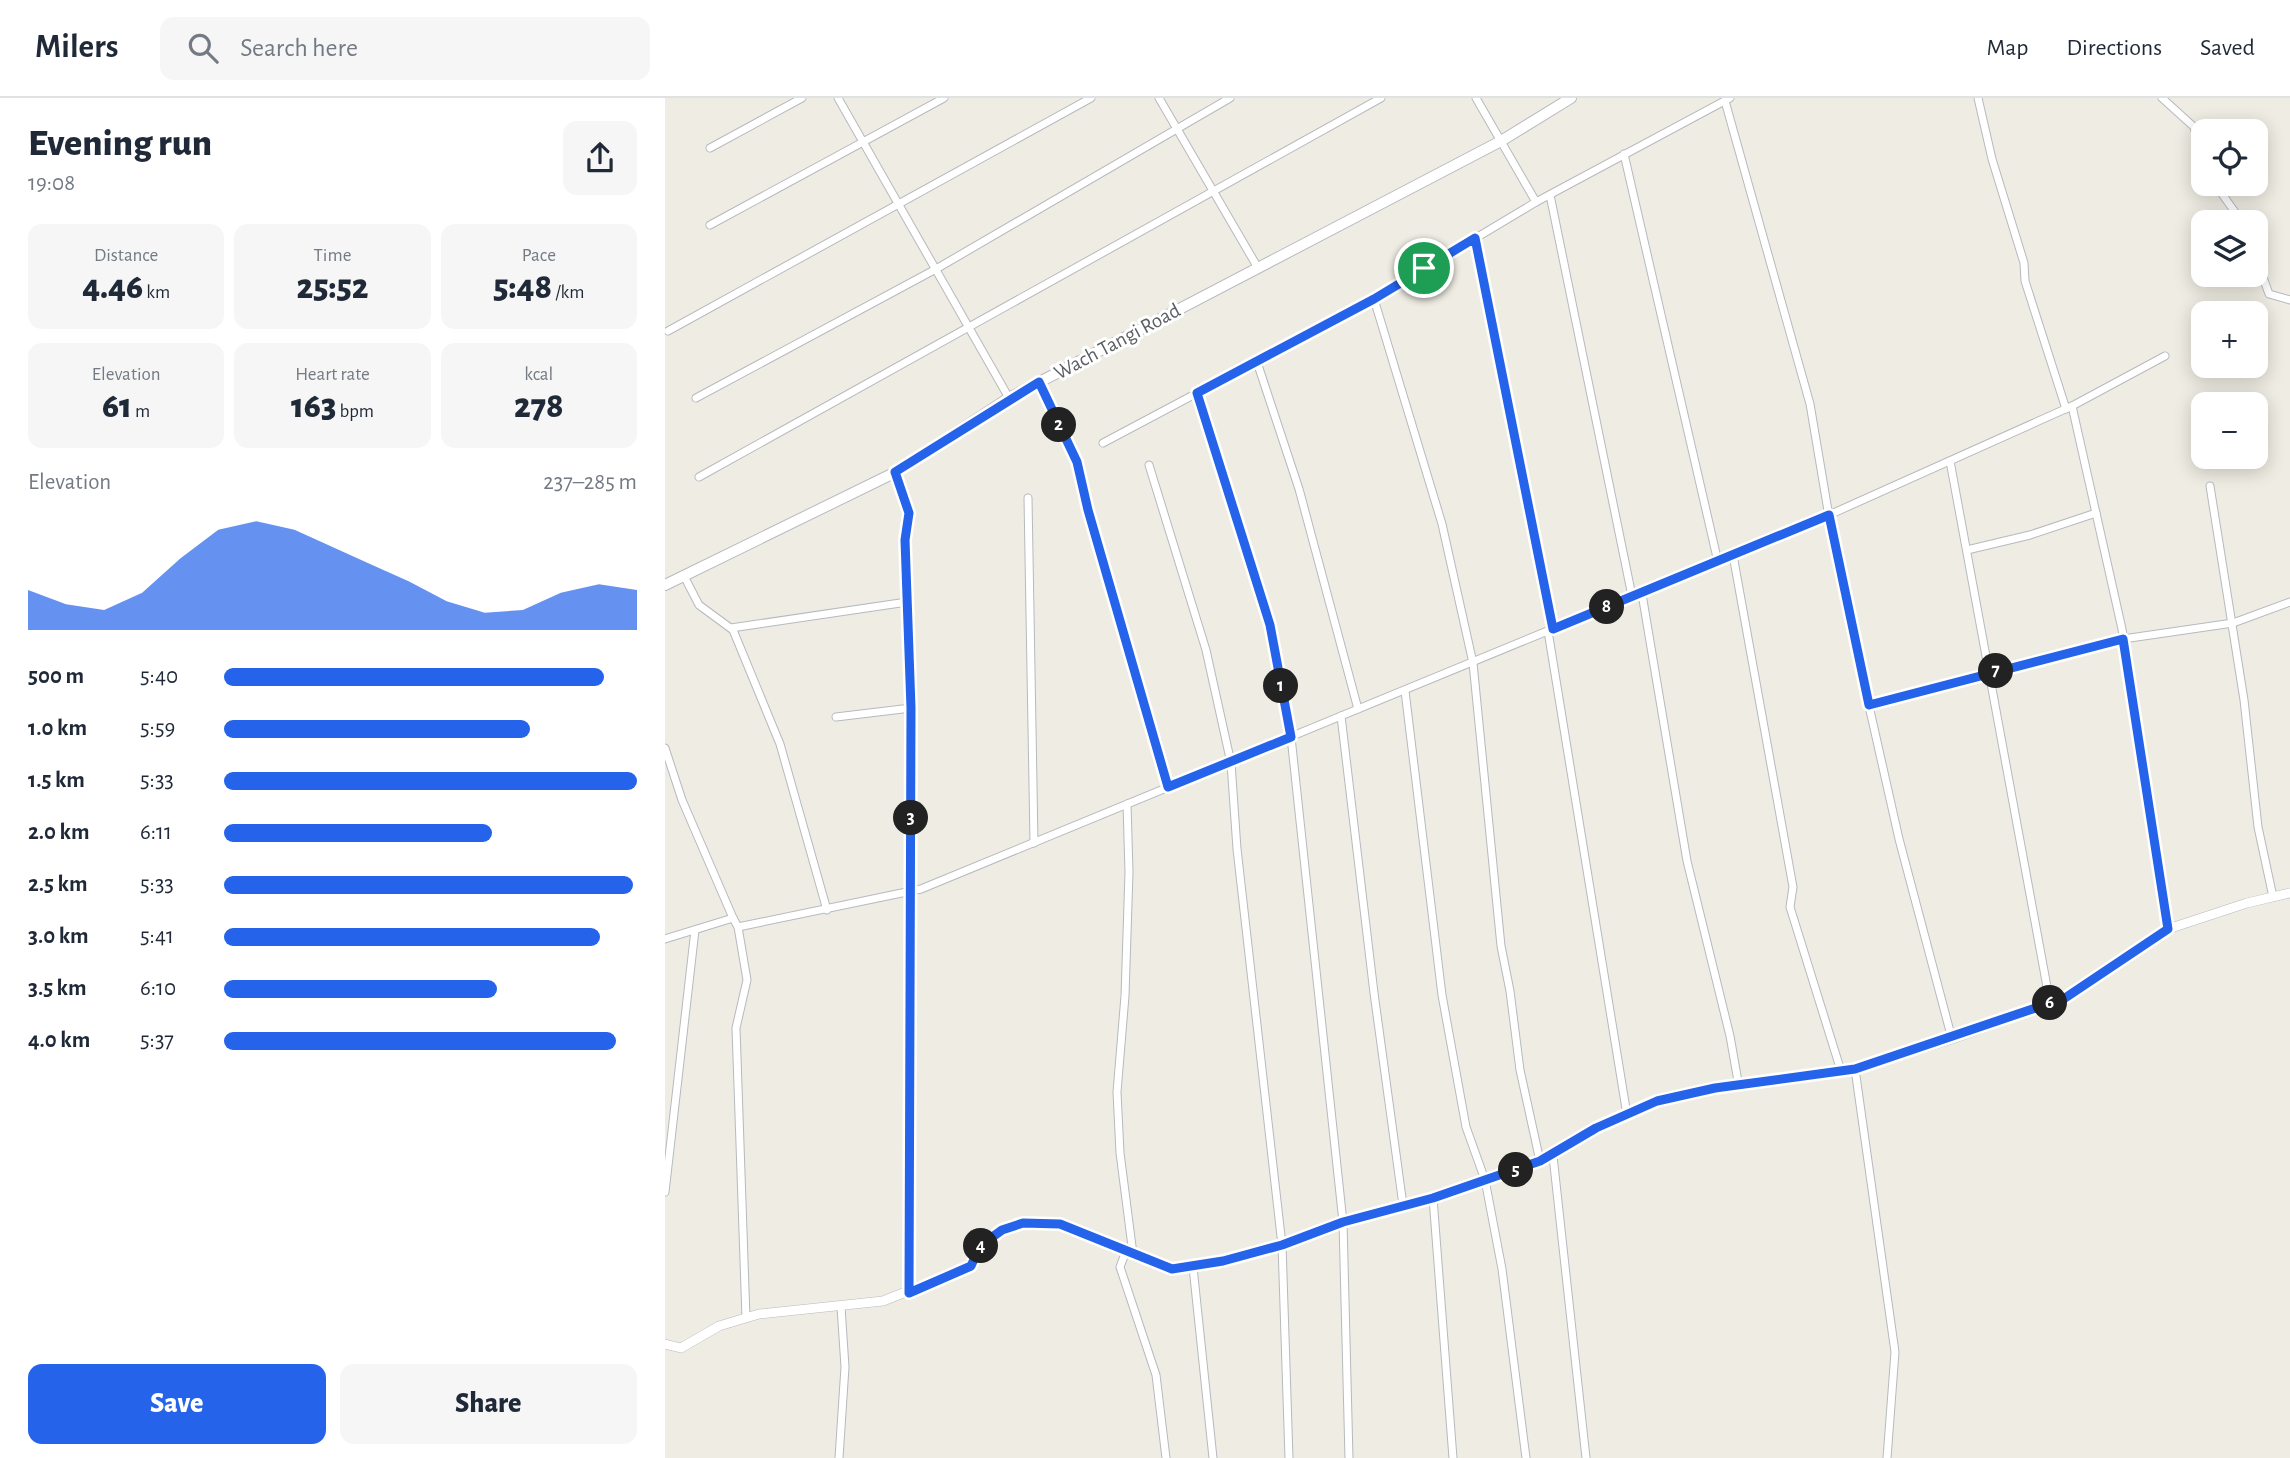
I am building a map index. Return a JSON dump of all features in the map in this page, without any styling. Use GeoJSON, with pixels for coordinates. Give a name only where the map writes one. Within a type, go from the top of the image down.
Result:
{"type":"FeatureCollection","features":[{"type":"Feature","properties":{"kind":"main road","name":"Wach Tangi Road"},"geometry":{"type":"LineString","coordinates":[[665,586],[895,472],[1009,398],[1501,141],[1571,98]]}},
{"type":"Feature","properties":{"kind":"street"},"geometry":{"type":"LineString","coordinates":[[710,148],[802,98]]}},
{"type":"Feature","properties":{"kind":"street"},"geometry":{"type":"LineString","coordinates":[[838,98],[1009,398]]}},
{"type":"Feature","properties":{"kind":"street"},"geometry":{"type":"LineString","coordinates":[[710,225],[944,98]]}},
{"type":"Feature","properties":{"kind":"street"},"geometry":{"type":"LineString","coordinates":[[668,331],[1091,98]]}},
{"type":"Feature","properties":{"kind":"street"},"geometry":{"type":"LineString","coordinates":[[1159,98],[1258,268]]}},
{"type":"Feature","properties":{"kind":"street"},"geometry":{"type":"LineString","coordinates":[[696,398],[936,270],[1230,98]]}},
{"type":"Feature","properties":{"kind":"street"},"geometry":{"type":"LineString","coordinates":[[699,477],[1381,98]]}},
{"type":"Feature","properties":{"kind":"street"},"geometry":{"type":"LineString","coordinates":[[1476,98],[1536,202]]}},
{"type":"Feature","properties":{"kind":"street"},"geometry":{"type":"LineString","coordinates":[[1978,98],[1992,159],[2024,263],[2025,281],[2069,408],[2096,513],[2123,639],[2168,929]]}},
{"type":"Feature","properties":{"kind":"street"},"geometry":{"type":"LineString","coordinates":[[2162,98],[2191,124]]}},
{"type":"Feature","properties":{"kind":"street"},"geometry":{"type":"LineString","coordinates":[[1103,443],[1374,299],[1536,202],[1727,99],[1810,404],[1829,515],[1869,705],[1899,839],[1952,1039]]}},
{"type":"Feature","properties":{"kind":"street"},"geometry":{"type":"LineString","coordinates":[[1624,154],[1718,562]]}},
{"type":"Feature","properties":{"kind":"street"},"geometry":{"type":"LineString","coordinates":[[1550,195],[1632,596]]}},
{"type":"Feature","properties":{"kind":"street"},"geometry":{"type":"LineString","coordinates":[[1475,238],[1550,630],[1626,1115]]}},
{"type":"Feature","properties":{"kind":"street"},"geometry":{"type":"LineString","coordinates":[[2266,287],[2269,294],[2289,299]]}},
{"type":"Feature","properties":{"kind":"street"},"geometry":{"type":"LineString","coordinates":[[1374,299],[1442,524],[1473,663],[1501,946],[1520,1070],[1540,1161]]}},
{"type":"Feature","properties":{"kind":"street"},"geometry":{"type":"LineString","coordinates":[[738,927],[910,891],[1034,843],[1829,515],[2069,408],[2165,356]]}},
{"type":"Feature","properties":{"kind":"street"},"geometry":{"type":"LineString","coordinates":[[1257,362],[1299,489],[1358,709]]}},
{"type":"Feature","properties":{"kind":"street"},"geometry":{"type":"LineString","coordinates":[[1039,382],[1077,462],[1088,510],[1168,787]]}},
{"type":"Feature","properties":{"kind":"street"},"geometry":{"type":"LineString","coordinates":[[1197,393],[1270,625],[1291,737],[1343,1222],[1349,1458]]}},
{"type":"Feature","properties":{"kind":"street"},"geometry":{"type":"LineString","coordinates":[[1950,461],[2050,1003]]}},
{"type":"Feature","properties":{"kind":"street"},"geometry":{"type":"LineString","coordinates":[[1149,465],[1206,650],[1231,763],[1237,849],[1282,1245],[1289,1458]]}},
{"type":"Feature","properties":{"kind":"street"},"geometry":{"type":"LineString","coordinates":[[895,472],[909,513],[905,540],[911,708],[909,1293]]}},
{"type":"Feature","properties":{"kind":"street"},"geometry":{"type":"LineString","coordinates":[[2210,486],[2233,623],[2258,827],[2273,897]]}},
{"type":"Feature","properties":{"kind":"street"},"geometry":{"type":"LineString","coordinates":[[1028,498],[1034,843]]}},
{"type":"Feature","properties":{"kind":"street"},"geometry":{"type":"LineString","coordinates":[[1967,550],[2030,535],[2096,513]]}},
{"type":"Feature","properties":{"kind":"street"},"geometry":{"type":"LineString","coordinates":[[1733,555],[1793,887],[1790,907],[1841,1071]]}},
{"type":"Feature","properties":{"kind":"street"},"geometry":{"type":"LineString","coordinates":[[684,576],[699,605],[731,628],[780,744],[827,910]]}},
{"type":"Feature","properties":{"kind":"street"},"geometry":{"type":"LineString","coordinates":[[1642,594],[1687,861],[1730,1037],[1739,1087]]}},
{"type":"Feature","properties":{"kind":"street"},"geometry":{"type":"LineString","coordinates":[[731,628],[907,602]]}},
{"type":"Feature","properties":{"kind":"street"},"geometry":{"type":"LineString","coordinates":[[1869,705],[2123,639],[2233,623],[2290,603]]}},
{"type":"Feature","properties":{"kind":"street"},"geometry":{"type":"LineString","coordinates":[[1405,691],[1442,995],[1466,1127],[1485,1180],[1502,1269],[1526,1458]]}},
{"type":"Feature","properties":{"kind":"street"},"geometry":{"type":"LineString","coordinates":[[836,717],[911,708]]}},
{"type":"Feature","properties":{"kind":"street"},"geometry":{"type":"LineString","coordinates":[[1341,716],[1374,993],[1403,1205]]}},
{"type":"Feature","properties":{"kind":"street"},"geometry":{"type":"LineString","coordinates":[[665,748],[682,800],[738,927],[747,980],[736,1028],[746,1318]]}},
{"type":"Feature","properties":{"kind":"street"},"geometry":{"type":"LineString","coordinates":[[1127,804],[1129,872],[1125,996],[1117,1092],[1130,1252],[1120,1267],[1156,1375],[1166,1458]]}},
{"type":"Feature","properties":{"kind":"street"},"geometry":{"type":"LineString","coordinates":[[665,1345],[681,1348],[719,1326],[759,1314],[841,1307],[909,1293],[971,1266],[980,1246],[1002,1230],[1023,1223],[1060,1224],[1172,1269],[1193,1267],[1282,1245],[1343,1222],[1433,1198],[1540,1161],[1553,1156],[1596,1128],[1657,1101],[1715,1088],[1739,1087],[1855,1069],[1952,1039],[2065,998],[2168,929],[2290,893]]}},
{"type":"Feature","properties":{"kind":"street"},"geometry":{"type":"LineString","coordinates":[[665,939],[733,918]]}},
{"type":"Feature","properties":{"kind":"street"},"geometry":{"type":"LineString","coordinates":[[665,1192],[695,930]]}},
{"type":"Feature","properties":{"kind":"street"},"geometry":{"type":"LineString","coordinates":[[1855,1069],[1895,1352],[1887,1458]]}},
{"type":"Feature","properties":{"kind":"street"},"geometry":{"type":"LineString","coordinates":[[1553,1156],[1586,1458]]}},
{"type":"Feature","properties":{"kind":"street"},"geometry":{"type":"LineString","coordinates":[[1433,1198],[1453,1458]]}},
{"type":"Feature","properties":{"kind":"street"},"geometry":{"type":"LineString","coordinates":[[1193,1267],[1213,1458]]}},
{"type":"Feature","properties":{"kind":"street"},"geometry":{"type":"LineString","coordinates":[[839,1458],[845,1367],[841,1307]]}},
{"type":"Feature","properties":{"kind":"route"},"geometry":{"type":"LineString","coordinates":[[1475,238],[1553,629],[1829,515],[1837,564],[1869,705],[2123,639],[2168,929],[2065,998],[1952,1039],[1855,1069],[1739,1087],[1715,1088],[1657,1101],[1596,1128],[1553,1156],[1540,1161],[1433,1198],[1343,1222],[1282,1245],[1223,1261],[1172,1269],[1060,1224],[1023,1223],[1002,1230],[980,1246],[971,1266],[909,1293],[911,708],[905,540],[909,513],[895,472],[1009,398],[1039,382],[1077,462],[1088,510],[1119,611],[1150,729],[1157,740],[1168,787],[1231,763],[1291,737],[1270,625],[1197,393],[1374,299],[1424,268],[1475,238]]}}]}
